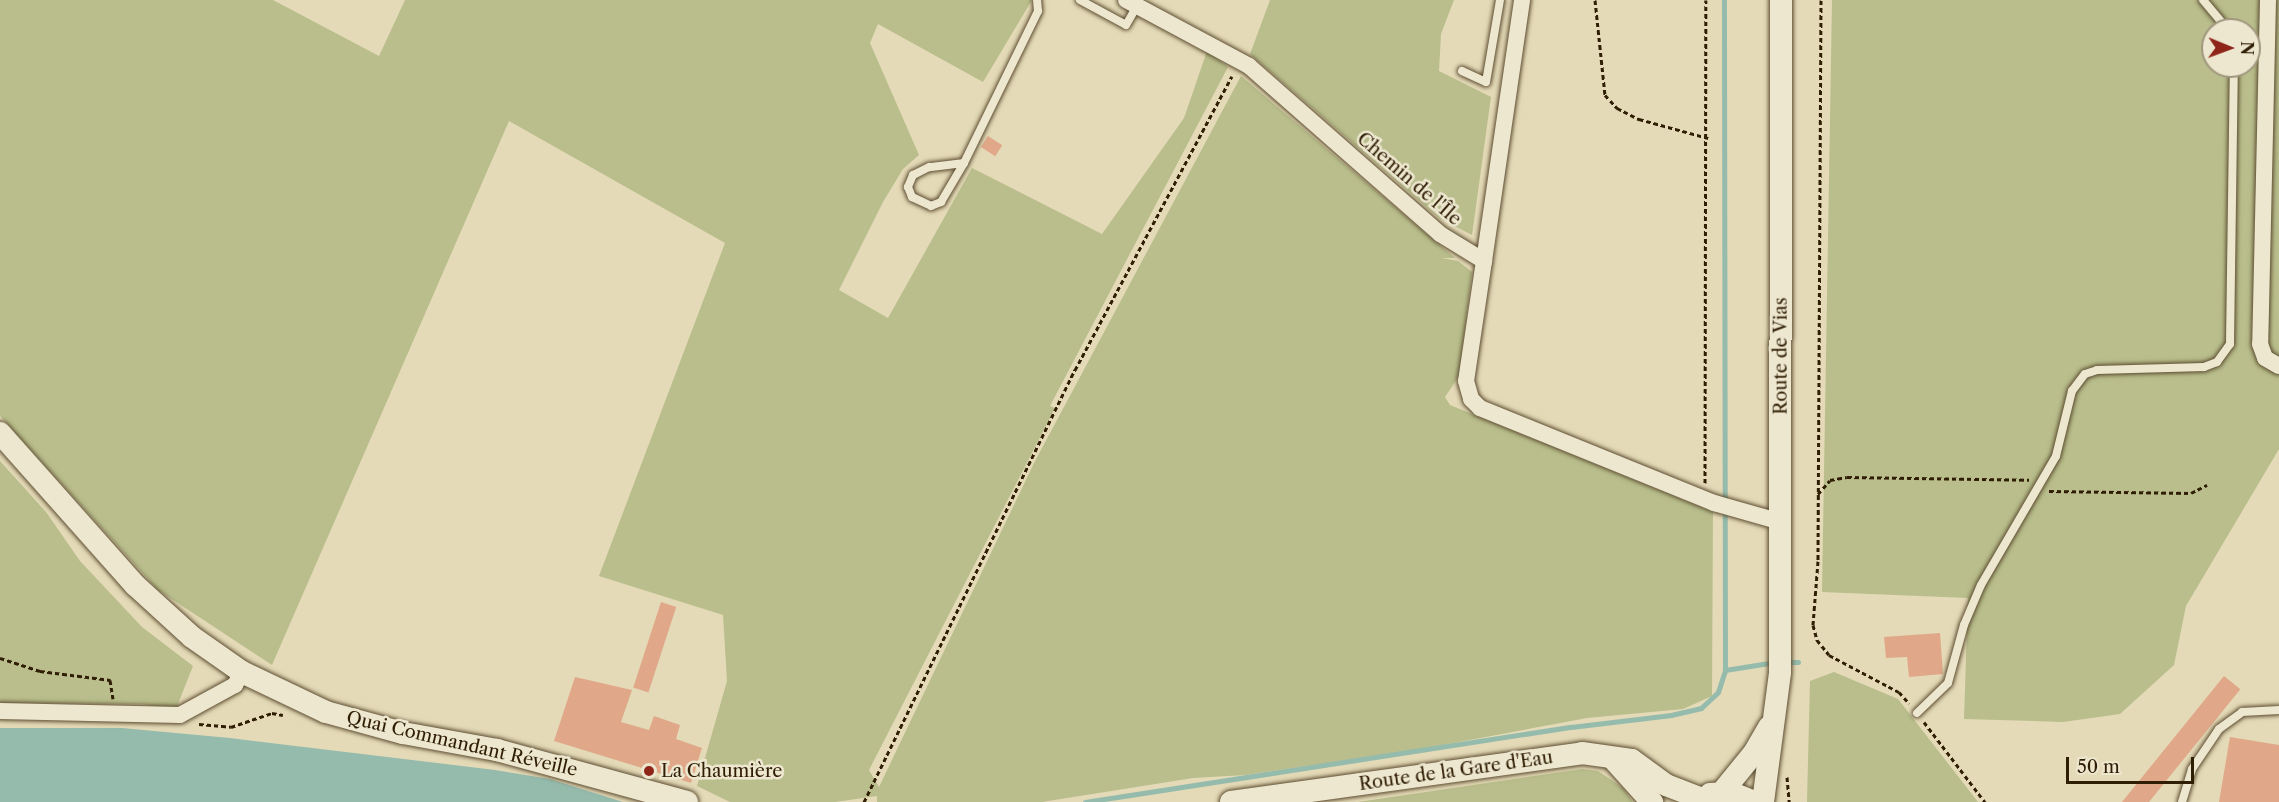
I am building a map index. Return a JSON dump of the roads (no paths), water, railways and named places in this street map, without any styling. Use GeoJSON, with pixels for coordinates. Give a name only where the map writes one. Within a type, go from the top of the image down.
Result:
{"type":"FeatureCollection","features":[{"type":"Feature","properties":{"kind":"main road","name":"Route de Vias"},"geometry":{"type":"LineString","coordinates":[[1763,802],[1777,712],[1780,672],[1781,0]]}},
{"type":"Feature","properties":{"kind":"main road","name":"Quai Commandant Réveille"},"geometry":{"type":"LineString","coordinates":[[0,433],[135,585],[192,637],[243,672],[326,712],[403,733],[497,750],[687,802]]}},
{"type":"Feature","properties":{"kind":"main road","name":"Route de Vias"},"geometry":{"type":"LineString","coordinates":[[1723,792],[1754,753],[1777,712]]}},
{"type":"Feature","properties":{"kind":"main road","name":"Route de la Gare d'Eau"},"geometry":{"type":"LineString","coordinates":[[1232,802],[1582,753],[1632,760],[1666,785],[1696,800]]}},
{"type":"Feature","properties":{"kind":"main road"},"geometry":{"type":"LineString","coordinates":[[1609,755],[1652,802]]}},
{"type":"Feature","properties":{"kind":"main road"},"geometry":{"type":"LineString","coordinates":[[1696,800],[1723,792],[1754,802]]}},
{"type":"Feature","properties":{"kind":"street"},"geometry":{"type":"LineString","coordinates":[[1522,0],[1466,381],[1471,399],[1480,408],[1716,503],[1781,522]]}},
{"type":"Feature","properties":{"kind":"street"},"geometry":{"type":"LineString","coordinates":[[2268,0],[2260,344],[2265,358],[2279,366]]}},
{"type":"Feature","properties":{"kind":"street","name":"Chemin de l'Île"},"geometry":{"type":"LineString","coordinates":[[1132,3],[1240,62],[1274,86],[1440,234],[1484,261]]}},
{"type":"Feature","properties":{"kind":"street"},"geometry":{"type":"LineString","coordinates":[[0,711],[113,712],[180,716],[235,685],[243,672]]}},
{"type":"Feature","properties":{"kind":"lane"},"geometry":{"type":"LineString","coordinates":[[964,163],[929,167],[913,175],[908,187],[912,197],[931,206],[941,202],[964,163],[1038,11],[1036,0]]}},
{"type":"Feature","properties":{"kind":"lane"},"geometry":{"type":"LineString","coordinates":[[1080,0],[1126,25],[1132,3]]}},
{"type":"Feature","properties":{"kind":"lane"},"geometry":{"type":"LineString","coordinates":[[1462,71],[1486,82],[1500,0]]}},
{"type":"Feature","properties":{"kind":"lane"},"geometry":{"type":"LineString","coordinates":[[2203,0],[2218,18]]}},
{"type":"Feature","properties":{"kind":"lane"},"geometry":{"type":"LineString","coordinates":[[1917,713],[1948,683],[1964,625],[1981,585],[2056,456],[2072,391],[2085,374],[2097,370],[2204,367],[2217,362],[2230,344],[2234,78]]}},
{"type":"Feature","properties":{"kind":"lane"},"geometry":{"type":"LineString","coordinates":[[2182,802],[2192,769],[2219,729],[2242,712],[2279,710]]}},
{"type":"Feature","properties":{"kind":"waterway"},"geometry":{"type":"LineString","coordinates":[[1085,802],[1571,727],[1671,715],[1701,708],[1718,692],[1725,670],[1724,0]]}},
{"type":"Feature","properties":{"kind":"waterway"},"geometry":{"type":"LineString","coordinates":[[1725,670],[1775,662]]}},
{"type":"Feature","properties":{"kind":"waterway"},"geometry":{"type":"LineString","coordinates":[[1785,662],[1798,662]]}},
{"type":"Feature","properties":{"kind":"place","name":"La Chaumière"},"geometry":{"type":"Point","coordinates":[649,771]}}]}
